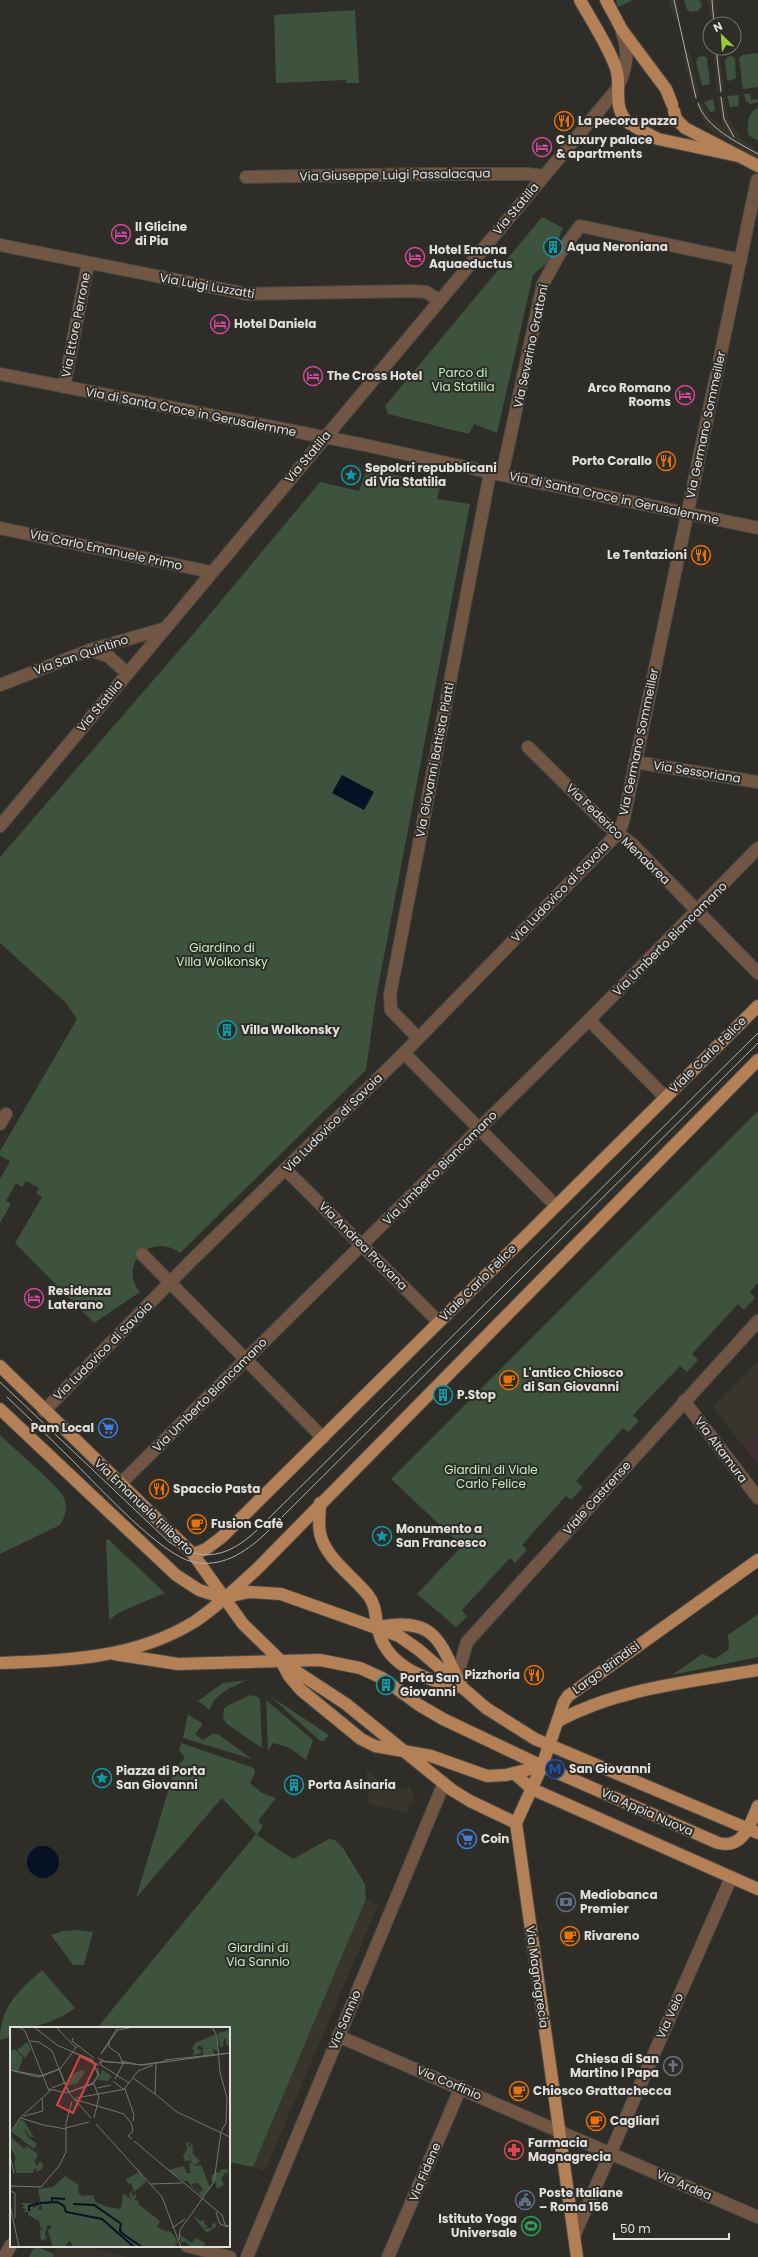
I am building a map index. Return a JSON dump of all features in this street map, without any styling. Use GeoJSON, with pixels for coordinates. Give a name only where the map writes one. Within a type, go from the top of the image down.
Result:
{"type":"FeatureCollection","features":[{"type":"Feature","properties":{"kind":"main road"},"geometry":{"type":"LineString","coordinates":[[580,0],[616,69],[619,111],[623,118],[653,138],[738,156]]}},
{"type":"Feature","properties":{"kind":"main road"},"geometry":{"type":"LineString","coordinates":[[606,0],[622,30],[666,89],[676,119],[685,128],[758,166]]}},
{"type":"Feature","properties":{"kind":"main road","name":"Viale Carlo Felice"},"geometry":{"type":"LineString","coordinates":[[193,1554],[222,1537],[758,1006]]}},
{"type":"Feature","properties":{"kind":"main road"},"geometry":{"type":"LineString","coordinates":[[0,1663],[54,1662],[110,1654],[146,1644],[172,1634],[200,1618],[257,1569],[320,1503],[758,1060]]}},
{"type":"Feature","properties":{"kind":"main road","name":"Via Emanuele Filiberto"},"geometry":{"type":"LineString","coordinates":[[0,1366],[44,1411],[193,1554],[224,1598]]}},
{"type":"Feature","properties":{"kind":"main road"},"geometry":{"type":"LineString","coordinates":[[0,1409],[176,1575],[199,1590],[224,1598],[249,1592],[276,1593],[378,1627],[397,1624],[422,1628],[432,1634],[444,1649],[461,1687]]}},
{"type":"Feature","properties":{"kind":"main road"},"geometry":{"type":"LineString","coordinates":[[320,1503],[320,1528],[322,1540],[328,1550],[371,1599],[380,1637],[387,1648],[412,1671],[433,1681],[461,1687]]}},
{"type":"Feature","properties":{"kind":"main road","name":"Largo Brindisi"},"geometry":{"type":"LineString","coordinates":[[558,1721],[564,1702],[572,1692],[758,1560]]}},
{"type":"Feature","properties":{"kind":"main road"},"geometry":{"type":"LineString","coordinates":[[224,1598],[243,1624],[282,1662],[361,1715],[444,1783],[470,1801],[516,1823],[542,1766],[558,1721]]}},
{"type":"Feature","properties":{"kind":"main road","name":"Via Appia Nuova"},"geometry":{"type":"LineString","coordinates":[[378,1627],[399,1636],[419,1650],[461,1687],[503,1720],[550,1746],[753,1831]]}},
{"type":"Feature","properties":{"kind":"main road"},"geometry":{"type":"LineString","coordinates":[[110,1654],[178,1664],[282,1662]]}},
{"type":"Feature","properties":{"kind":"main road","name":"Via Appia Nuova"},"geometry":{"type":"LineString","coordinates":[[282,1662],[327,1660],[360,1668],[386,1680],[435,1715],[542,1766],[716,1843],[726,1844],[737,1841],[753,1831]]}},
{"type":"Feature","properties":{"kind":"main road"},"geometry":{"type":"LineString","coordinates":[[282,1662],[289,1676],[301,1690],[361,1739],[379,1747],[431,1756],[487,1776],[515,1774],[542,1766]]}},
{"type":"Feature","properties":{"kind":"main road","name":"Largo Brindisi"},"geometry":{"type":"LineString","coordinates":[[558,1721],[591,1705],[630,1693],[758,1670]]}},
{"type":"Feature","properties":{"kind":"main road"},"geometry":{"type":"LineString","coordinates":[[515,1774],[532,1789],[758,1889]]}},
{"type":"Feature","properties":{"kind":"main road"},"geometry":{"type":"LineString","coordinates":[[753,1831],[758,1806]]}},
{"type":"Feature","properties":{"kind":"main road","name":"Via Magnagrecia"},"geometry":{"type":"LineString","coordinates":[[516,1823],[574,2236],[575,2254]]}},
{"type":"Feature","properties":{"kind":"street","name":"Via Statilia"},"geometry":{"type":"LineString","coordinates":[[0,826],[163,629],[617,89],[626,65],[628,54],[622,30]]}},
{"type":"Feature","properties":{"kind":"street","name":"Via Giuseppe Luigi Passalacqua"},"geometry":{"type":"LineString","coordinates":[[246,177],[456,174],[528,174],[544,176]]}},
{"type":"Feature","properties":{"kind":"street","name":"Via Germano Sommeiller"},"geometry":{"type":"LineString","coordinates":[[618,833],[623,822],[758,180]]}},
{"type":"Feature","properties":{"kind":"street","name":"Via Severino Grattoni"},"geometry":{"type":"LineString","coordinates":[[502,475],[543,284],[560,254],[580,226],[741,260]]}},
{"type":"Feature","properties":{"kind":"street","name":"Via Luigi Luzzatti"},"geometry":{"type":"LineString","coordinates":[[0,245],[247,294],[412,291],[426,292],[439,300]]}},
{"type":"Feature","properties":{"kind":"street","name":"Via Ettore Perrone"},"geometry":{"type":"LineString","coordinates":[[64,387],[88,263]]}},
{"type":"Feature","properties":{"kind":"street","name":"Via di Santa Croce in Gerusalemme"},"geometry":{"type":"LineString","coordinates":[[0,374],[325,437],[490,473],[758,528]]}},
{"type":"Feature","properties":{"kind":"street","name":"Via Giovanni Battista Piatti"},"geometry":{"type":"LineString","coordinates":[[418,1038],[390,1010],[390,995],[490,473]]}},
{"type":"Feature","properties":{"kind":"street","name":"Via Carlo Emanuele Primo"},"geometry":{"type":"LineString","coordinates":[[0,528],[211,572]]}},
{"type":"Feature","properties":{"kind":"street","name":"Via San Quintino"},"geometry":{"type":"LineString","coordinates":[[0,684],[90,650],[163,629]]}},
{"type":"Feature","properties":{"kind":"street"},"geometry":{"type":"LineString","coordinates":[[90,650],[108,656],[127,673]]}},
{"type":"Feature","properties":{"kind":"street","name":"Via Federico Menabrea"},"geometry":{"type":"LineString","coordinates":[[528,747],[606,824],[632,844],[758,973]]}},
{"type":"Feature","properties":{"kind":"street","name":"Via Sessoriana"},"geometry":{"type":"LineString","coordinates":[[635,762],[758,782]]}},
{"type":"Feature","properties":{"kind":"street","name":"Via Ludovico di Savoia"},"geometry":{"type":"LineString","coordinates":[[44,1411],[169,1283],[286,1170],[418,1038],[618,833]]}},
{"type":"Feature","properties":{"kind":"street","name":"Via Umberto Biancamano"},"geometry":{"type":"LineString","coordinates":[[120,1484],[481,1128],[758,848]]}},
{"type":"Feature","properties":{"kind":"street"},"geometry":{"type":"LineString","coordinates":[[589,1020],[665,1097]]}},
{"type":"Feature","properties":{"kind":"street"},"geometry":{"type":"LineString","coordinates":[[404,1052],[481,1128],[556,1206]]}},
{"type":"Feature","properties":{"kind":"street","name":"Via Andrea Provana"},"geometry":{"type":"LineString","coordinates":[[286,1170],[439,1322]]}},
{"type":"Feature","properties":{"kind":"street"},"geometry":{"type":"LineString","coordinates":[[142,1254],[323,1438]]}},
{"type":"Feature","properties":{"kind":"street","name":"Viale Castrense"},"geometry":{"type":"LineString","coordinates":[[461,1687],[460,1666],[467,1642],[758,1321]]}},
{"type":"Feature","properties":{"kind":"street","name":"Via Altamura"},"geometry":{"type":"LineString","coordinates":[[684,1401],[758,1498]]}},
{"type":"Feature","properties":{"kind":"street","name":"Via Sannio"},"geometry":{"type":"LineString","coordinates":[[247,2257],[444,1783]]}},
{"type":"Feature","properties":{"kind":"street","name":"Via Veio"},"geometry":{"type":"LineString","coordinates":[[574,2236],[731,1878]]}},
{"type":"Feature","properties":{"kind":"street","name":"Via Corfinio"},"geometry":{"type":"LineString","coordinates":[[338,2036],[461,2087],[610,2154]]}},
{"type":"Feature","properties":{"kind":"street","name":"Via Fidene"},"geometry":{"type":"LineString","coordinates":[[388,2257],[461,2087]]}},
{"type":"Feature","properties":{"kind":"street","name":"Via Ardea"},"geometry":{"type":"LineString","coordinates":[[610,2154],[758,2217]]}},
{"type":"Feature","properties":{"kind":"street"},"geometry":{"type":"LineString","coordinates":[[4,2257],[10,2247]]}},
{"type":"Feature","properties":{"kind":"street"},"geometry":{"type":"LineString","coordinates":[[191,2247],[230,2257]]}},
{"type":"Feature","properties":{"kind":"shaded area"},"geometry":{"type":"Polygon","coordinates":[[[669,0],[677,0],[681,18],[674,19],[669,0]]]}},
{"type":"Feature","properties":{"kind":"shaded area"},"geometry":{"type":"Polygon","coordinates":[[[707,0],[715,0],[717,16],[710,16],[707,0]]]}},
{"type":"Feature","properties":{"kind":"shaded area"},"geometry":{"type":"Polygon","coordinates":[[[689,50],[700,97],[693,99],[682,52],[689,50]]]}},
{"type":"Feature","properties":{"kind":"shaded area"},"geometry":{"type":"Polygon","coordinates":[[[714,56],[720,56],[724,91],[717,93],[714,56]]]}},
{"type":"Feature","properties":{"kind":"shaded area"},"geometry":{"type":"Polygon","coordinates":[[[725,97],[727,113],[732,125],[744,141],[758,150],[758,159],[708,128],[695,104],[702,102],[711,118],[723,127],[718,98],[725,97]]]}},
{"type":"Feature","properties":{"kind":"shaded area"},"geometry":{"type":"Polygon","coordinates":[[[758,1361],[758,1432],[744,1447],[713,1407],[758,1361]]]}},
{"type":"Feature","properties":{"kind":"shaded area"},"geometry":{"type":"Polygon","coordinates":[[[758,1432],[758,1464],[744,1447],[758,1432]]]}},
{"type":"Feature","properties":{"kind":"shaded area"},"geometry":{"type":"Polygon","coordinates":[[[366,1769],[382,1783],[396,1791],[410,1786],[415,1801],[412,1802],[407,1813],[369,1804],[366,1769]]]}},
{"type":"Feature","properties":{"kind":"shaded area"},"geometry":{"type":"Polygon","coordinates":[[[366,1899],[378,1905],[265,2171],[253,2167],[366,1899]]]}},
{"type":"Feature","properties":{"kind":"shaded area"},"geometry":{"type":"Polygon","coordinates":[[[58,2247],[89,2247],[127,2257],[53,2257],[58,2247]]]}},
{"type":"Feature","properties":{"kind":"green space"},"geometry":{"type":"Polygon","coordinates":[[[616,0],[633,0],[618,7],[616,0]]]}},
{"type":"Feature","properties":{"kind":"green space"},"geometry":{"type":"Polygon","coordinates":[[[684,0],[700,0],[702,6],[698,11],[690,12],[686,8],[684,0]]]}},
{"type":"Feature","properties":{"kind":"green space"},"geometry":{"type":"Polygon","coordinates":[[[355,10],[359,83],[346,83],[346,80],[276,83],[274,15],[355,10]]]}},
{"type":"Feature","properties":{"kind":"green space"},"geometry":{"type":"Polygon","coordinates":[[[758,53],[758,87],[743,89],[739,58],[742,55],[758,53]]]}},
{"type":"Feature","properties":{"kind":"green space"},"geometry":{"type":"Polygon","coordinates":[[[704,56],[707,58],[710,84],[702,86],[696,62],[698,57],[704,56]]]}},
{"type":"Feature","properties":{"kind":"green space"},"geometry":{"type":"Polygon","coordinates":[[[732,56],[735,59],[736,78],[729,81],[727,79],[725,61],[727,57],[732,56]]]}},
{"type":"Feature","properties":{"kind":"green space"},"geometry":{"type":"Polygon","coordinates":[[[744,94],[750,94],[751,100],[758,99],[758,102],[750,104],[746,101],[744,94]]]}},
{"type":"Feature","properties":{"kind":"green space"},"geometry":{"type":"Polygon","coordinates":[[[739,95],[738,106],[730,107],[727,96],[739,95]]]}},
{"type":"Feature","properties":{"kind":"green space"},"geometry":{"type":"Polygon","coordinates":[[[713,99],[715,111],[710,112],[704,102],[713,99]]]}},
{"type":"Feature","properties":{"kind":"green space"},"geometry":{"type":"Polygon","coordinates":[[[758,108],[758,141],[748,135],[748,119],[752,112],[758,108]]]}},
{"type":"Feature","properties":{"kind":"green space","name":"Parco di Via Statilia"},"geometry":{"type":"Polygon","coordinates":[[[542,217],[563,228],[549,261],[533,275],[497,433],[474,424],[469,434],[388,414],[385,406],[542,217]]]}},
{"type":"Feature","properties":{"kind":"green space","name":"Giardino di Villa Wolkonsky"},"geometry":{"type":"Polygon","coordinates":[[[367,468],[440,486],[437,499],[470,504],[376,998],[366,1070],[180,1253],[169,1247],[159,1246],[149,1249],[141,1254],[135,1262],[133,1271],[134,1282],[140,1292],[94,1323],[15,1243],[42,1197],[36,1193],[39,1188],[26,1181],[22,1187],[16,1183],[6,1201],[11,1204],[0,1223],[0,1179],[10,1161],[0,1156],[0,1151],[77,1019],[66,1003],[0,943],[0,857],[189,639],[320,482],[359,491],[367,468]]]}},
{"type":"Feature","properties":{"kind":"green space","name":"Giardini di Viale Carlo Felice"},"geometry":{"type":"Polygon","coordinates":[[[758,1111],[758,1283],[750,1292],[755,1298],[744,1310],[738,1304],[692,1354],[698,1360],[687,1372],[680,1366],[633,1415],[639,1421],[628,1432],[623,1428],[576,1481],[583,1487],[571,1500],[566,1496],[522,1545],[527,1550],[515,1563],[510,1558],[462,1610],[467,1617],[456,1627],[417,1594],[462,1546],[391,1479],[758,1111]]]}},
{"type":"Feature","properties":{"kind":"green space"},"geometry":{"type":"Polygon","coordinates":[[[0,1435],[54,1485],[64,1498],[66,1508],[65,1515],[60,1525],[0,1554],[0,1435]]]}},
{"type":"Feature","properties":{"kind":"green space"},"geometry":{"type":"Polygon","coordinates":[[[108,1539],[165,1593],[118,1613],[109,1620],[106,1540],[108,1539]]]}},
{"type":"Feature","properties":{"kind":"green space"},"geometry":{"type":"Polygon","coordinates":[[[758,1614],[758,1657],[672,1675],[702,1654],[715,1659],[729,1649],[728,1635],[758,1614]]]}},
{"type":"Feature","properties":{"kind":"green space"},"geometry":{"type":"Polygon","coordinates":[[[247,1680],[230,1688],[220,1695],[212,1704],[210,1710],[198,1701],[223,1683],[247,1680]]]}},
{"type":"Feature","properties":{"kind":"green space"},"geometry":{"type":"Polygon","coordinates":[[[250,1695],[259,1697],[260,1701],[262,1748],[227,1724],[223,1718],[224,1709],[227,1706],[250,1695]]]}},
{"type":"Feature","properties":{"kind":"green space"},"geometry":{"type":"Polygon","coordinates":[[[270,1696],[329,1735],[324,1741],[320,1741],[270,1696]]]}},
{"type":"Feature","properties":{"kind":"green space"},"geometry":{"type":"Polygon","coordinates":[[[266,1700],[313,1740],[306,1760],[288,1747],[273,1743],[268,1751],[266,1700]]]}},
{"type":"Feature","properties":{"kind":"green space"},"geometry":{"type":"Polygon","coordinates":[[[188,1714],[203,1724],[195,1734],[203,1740],[212,1734],[218,1734],[252,1759],[183,1738],[188,1714]]]}},
{"type":"Feature","properties":{"kind":"green space","name":"Giardini di Via Sannio"},"geometry":{"type":"Polygon","coordinates":[[[181,1743],[254,1768],[255,1773],[250,1783],[262,1793],[276,1798],[258,1821],[263,1826],[257,1835],[293,1859],[329,1839],[335,1840],[343,1848],[365,1884],[366,1899],[253,2167],[230,2162],[230,2027],[98,2027],[256,1834],[222,1798],[136,1898],[175,1768],[185,1758],[179,1750],[181,1743]]]}},
{"type":"Feature","properties":{"kind":"green space"},"geometry":{"type":"Polygon","coordinates":[[[76,1930],[93,1932],[84,1965],[73,1965],[51,1935],[63,1931],[76,1930]]]}},
{"type":"Feature","properties":{"kind":"green space"},"geometry":{"type":"Polygon","coordinates":[[[42,1970],[75,2008],[44,2024],[29,2027],[10,2027],[10,2037],[0,2040],[3,2018],[7,2009],[12,2000],[25,1985],[42,1970]]]}},
{"type":"Feature","properties":{"kind":"green space"},"geometry":{"type":"Polygon","coordinates":[[[34,2247],[54,2254],[53,2257],[29,2257],[34,2247]]]}},
{"type":"Feature","properties":{"kind":"water"},"geometry":{"type":"Polygon","coordinates":[[[342,775],[374,792],[364,810],[332,793],[342,775]]]}},
{"type":"Feature","properties":{"kind":"water"},"geometry":{"type":"Polygon","coordinates":[[[43,1846],[49,1847],[56,1853],[59,1862],[58,1868],[52,1875],[43,1878],[37,1877],[30,1871],[27,1862],[28,1856],[34,1849],[43,1846]]]}},
{"type":"Feature","properties":{"kind":"tram line"},"geometry":{"type":"LineString","coordinates":[[674,0],[696,98]]}},
{"type":"Feature","properties":{"kind":"tram line"},"geometry":{"type":"LineString","coordinates":[[712,0],[713,16]]}},
{"type":"Feature","properties":{"kind":"tram line"},"geometry":{"type":"LineString","coordinates":[[717,56],[721,92]]}},
{"type":"Feature","properties":{"kind":"tram line"},"geometry":{"type":"LineString","coordinates":[[721,97],[724,119],[734,137]]}},
{"type":"Feature","properties":{"kind":"tram line"},"geometry":{"type":"LineString","coordinates":[[698,103],[702,112],[715,127],[758,154]]}},
{"type":"Feature","properties":{"kind":"tram line"},"geometry":{"type":"LineString","coordinates":[[0,1382],[169,1542],[181,1549],[204,1555],[215,1554],[235,1547],[256,1531],[758,1033]]}},
{"type":"Feature","properties":{"kind":"tram line"},"geometry":{"type":"LineString","coordinates":[[7,1397],[131,1519],[165,1547],[180,1557],[193,1562],[214,1563],[232,1558],[249,1548],[264,1535],[758,1043]]}},
{"type":"Feature","properties":{"kind":"place","name":"La pecora pazza"},"geometry":{"type":"Point","coordinates":[564,121]}},
{"type":"Feature","properties":{"kind":"place","name":"C luxury palace & apartments"},"geometry":{"type":"Point","coordinates":[542,147]}},
{"type":"Feature","properties":{"kind":"place","name":"Il Glicine di Pia"},"geometry":{"type":"Point","coordinates":[121,234]}},
{"type":"Feature","properties":{"kind":"place","name":"Aqua Neroniana"},"geometry":{"type":"Point","coordinates":[553,247]}},
{"type":"Feature","properties":{"kind":"place","name":"Hotel Emona Aquaeductus"},"geometry":{"type":"Point","coordinates":[415,257]}},
{"type":"Feature","properties":{"kind":"place","name":"Hotel Daniela"},"geometry":{"type":"Point","coordinates":[220,324]}},
{"type":"Feature","properties":{"kind":"place","name":"The Cross Hotel"},"geometry":{"type":"Point","coordinates":[313,376]}},
{"type":"Feature","properties":{"kind":"place","name":"Arco Romano Rooms"},"geometry":{"type":"Point","coordinates":[685,395]}},
{"type":"Feature","properties":{"kind":"place","name":"Porto Corallo"},"geometry":{"type":"Point","coordinates":[666,461]}},
{"type":"Feature","properties":{"kind":"place","name":"Sepolcri repubblicani di Via Statilia"},"geometry":{"type":"Point","coordinates":[351,475]}},
{"type":"Feature","properties":{"kind":"place","name":"Le Tentazioni"},"geometry":{"type":"Point","coordinates":[701,555]}},
{"type":"Feature","properties":{"kind":"place","name":"Villa Wolkonsky"},"geometry":{"type":"Point","coordinates":[227,1030]}},
{"type":"Feature","properties":{"kind":"place","name":"Residenza Laterano"},"geometry":{"type":"Point","coordinates":[34,1298]}},
{"type":"Feature","properties":{"kind":"place","name":"L'antico Chiosco di San Giovanni"},"geometry":{"type":"Point","coordinates":[509,1380]}},
{"type":"Feature","properties":{"kind":"place","name":"P.Stop"},"geometry":{"type":"Point","coordinates":[443,1395]}},
{"type":"Feature","properties":{"kind":"place","name":"Pam Local"},"geometry":{"type":"Point","coordinates":[108,1428]}},
{"type":"Feature","properties":{"kind":"place","name":"Spaccio Pasta"},"geometry":{"type":"Point","coordinates":[159,1489]}},
{"type":"Feature","properties":{"kind":"place","name":"Fusion Cafè"},"geometry":{"type":"Point","coordinates":[197,1524]}},
{"type":"Feature","properties":{"kind":"place","name":"Monumento a San Francesco"},"geometry":{"type":"Point","coordinates":[382,1536]}},
{"type":"Feature","properties":{"kind":"place","name":"Pizzhoria"},"geometry":{"type":"Point","coordinates":[534,1675]}},
{"type":"Feature","properties":{"kind":"place","name":"Porta San Giovanni"},"geometry":{"type":"Point","coordinates":[386,1685]}},
{"type":"Feature","properties":{"kind":"place","name":"San Giovanni"},"geometry":{"type":"Point","coordinates":[555,1769]}},
{"type":"Feature","properties":{"kind":"place","name":"Piazza di Porta San Giovanni"},"geometry":{"type":"Point","coordinates":[102,1778]}},
{"type":"Feature","properties":{"kind":"place","name":"Porta Asinaria"},"geometry":{"type":"Point","coordinates":[294,1785]}},
{"type":"Feature","properties":{"kind":"place","name":"Coin"},"geometry":{"type":"Point","coordinates":[467,1839]}},
{"type":"Feature","properties":{"kind":"place","name":"Mediobanca Premier"},"geometry":{"type":"Point","coordinates":[566,1902]}},
{"type":"Feature","properties":{"kind":"place","name":"Rivareno"},"geometry":{"type":"Point","coordinates":[570,1936]}},
{"type":"Feature","properties":{"kind":"place","name":"Chiesa di San Martino I Papa"},"geometry":{"type":"Point","coordinates":[673,2066]}},
{"type":"Feature","properties":{"kind":"place","name":"Chiosco Grattachecca"},"geometry":{"type":"Point","coordinates":[519,2091]}},
{"type":"Feature","properties":{"kind":"place","name":"Cagliari"},"geometry":{"type":"Point","coordinates":[596,2121]}},
{"type":"Feature","properties":{"kind":"place","name":"Farmacia Magnagrecia"},"geometry":{"type":"Point","coordinates":[514,2150]}},
{"type":"Feature","properties":{"kind":"place","name":"Poste Italiane – Roma 156"},"geometry":{"type":"Point","coordinates":[525,2200]}},
{"type":"Feature","properties":{"kind":"place","name":"Istituto Yoga Universale"},"geometry":{"type":"Point","coordinates":[531,2226]}}]}
